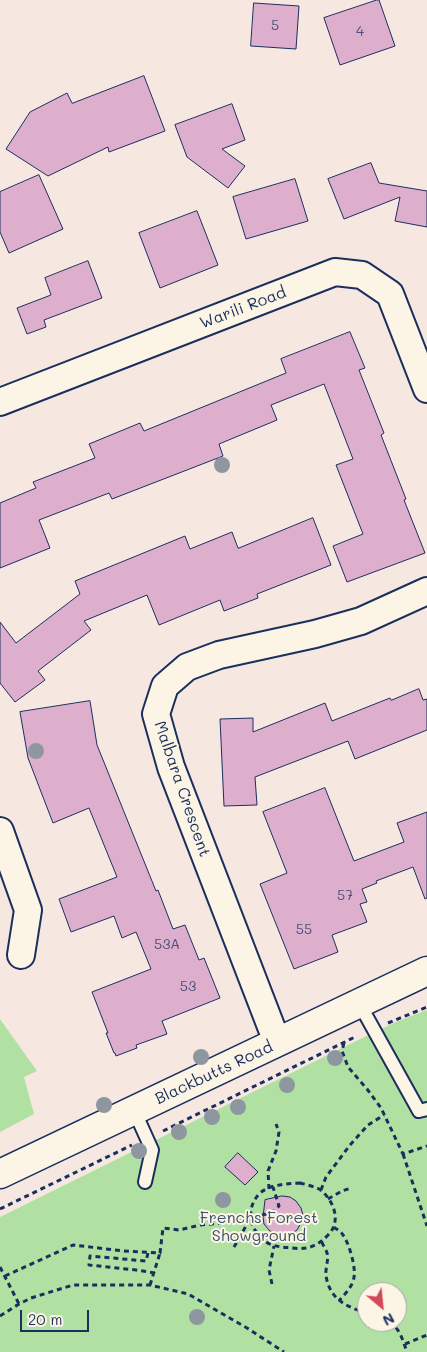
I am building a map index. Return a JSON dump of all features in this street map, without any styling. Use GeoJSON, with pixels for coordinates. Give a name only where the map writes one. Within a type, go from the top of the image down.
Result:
{"type":"FeatureCollection","features":[{"type":"Feature","properties":{"kind":"street","name":"Warili Road"},"geometry":{"type":"LineString","coordinates":[[0,402],[335,272],[362,275],[390,294],[427,389]]}},
{"type":"Feature","properties":{"kind":"street","name":"Malbara Crescent"},"geometry":{"type":"LineString","coordinates":[[277,1042],[171,767],[156,714],[160,700],[165,686],[187,667],[219,655],[315,634],[361,621],[427,591]]}},
{"type":"Feature","properties":{"kind":"street"},"geometry":{"type":"LineString","coordinates":[[0,831],[28,910],[21,955]]}},
{"type":"Feature","properties":{"kind":"street","name":"Blackbutts Road"},"geometry":{"type":"LineString","coordinates":[[0,1174],[427,971]]}},
{"type":"Feature","properties":{"kind":"lane"},"geometry":{"type":"LineString","coordinates":[[358,1003],[419,1111],[427,1109]]}},
{"type":"Feature","properties":{"kind":"lane"},"geometry":{"type":"LineString","coordinates":[[134,1110],[152,1150],[145,1182]]}},
{"type":"Feature","properties":{"kind":"path"},"geometry":{"type":"LineString","coordinates":[[0,1209],[344,1042],[427,1007]]}},
{"type":"Feature","properties":{"kind":"path"},"geometry":{"type":"LineString","coordinates":[[344,1042],[342,1051],[348,1067],[381,1108],[403,1154],[427,1226]]}},
{"type":"Feature","properties":{"kind":"path"},"geometry":{"type":"LineString","coordinates":[[321,1190],[326,1177],[350,1145],[368,1125],[384,1115]]}},
{"type":"Feature","properties":{"kind":"path"},"geometry":{"type":"LineString","coordinates":[[150,1285],[160,1253],[162,1228],[179,1230],[200,1225],[238,1222],[273,1212],[279,1206],[271,1188],[268,1171],[276,1151],[279,1132],[276,1124]]}},
{"type":"Feature","properties":{"kind":"path"},"geometry":{"type":"LineString","coordinates":[[403,1154],[427,1146]]}},
{"type":"Feature","properties":{"kind":"path"},"geometry":{"type":"LineString","coordinates":[[234,1247],[250,1219],[252,1204],[261,1192],[279,1185],[300,1183],[321,1190],[333,1206],[336,1220],[334,1227],[322,1242],[309,1248],[297,1249],[274,1246],[266,1242],[257,1233],[250,1219]]}},
{"type":"Feature","properties":{"kind":"path"},"geometry":{"type":"LineString","coordinates":[[328,1199],[351,1188]]}},
{"type":"Feature","properties":{"kind":"path"},"geometry":{"type":"LineString","coordinates":[[334,1227],[342,1233],[349,1244],[354,1268],[354,1278],[350,1288],[339,1300]]}},
{"type":"Feature","properties":{"kind":"path"},"geometry":{"type":"LineString","coordinates":[[322,1242],[328,1254],[326,1276],[332,1292],[341,1303],[357,1310]]}},
{"type":"Feature","properties":{"kind":"path"},"geometry":{"type":"LineString","coordinates":[[5,1276],[73,1245],[160,1253]]}},
{"type":"Feature","properties":{"kind":"path"},"geometry":{"type":"LineString","coordinates":[[272,1284],[269,1270],[274,1246]]}},
{"type":"Feature","properties":{"kind":"path"},"geometry":{"type":"LineString","coordinates":[[148,1253],[146,1261],[90,1256],[89,1265],[155,1273]]}},
{"type":"Feature","properties":{"kind":"path"},"geometry":{"type":"LineString","coordinates":[[0,1267],[19,1304]]}},
{"type":"Feature","properties":{"kind":"path"},"geometry":{"type":"LineString","coordinates":[[0,1316],[31,1298],[73,1285],[150,1285],[188,1294],[284,1352]]}},
{"type":"Feature","properties":{"kind":"path"},"geometry":{"type":"LineString","coordinates":[[399,1332],[407,1352]]}},
{"type":"Feature","properties":{"kind":"path"},"geometry":{"type":"LineString","coordinates":[[404,1344],[427,1335]]}},
{"type":"Feature","properties":{"kind":"green space","name":"Frenchs Forest Showground"},"geometry":{"type":"Polygon","coordinates":[[[427,1010],[427,1352],[0,1352],[0,1217],[356,1041],[427,1010]]]}},
{"type":"Feature","properties":{"kind":"green space"},"geometry":{"type":"Polygon","coordinates":[[[0,1019],[37,1071],[24,1077],[34,1114],[0,1132],[0,1019]]]}},
{"type":"Feature","properties":{"kind":"building"},"geometry":{"type":"Polygon","coordinates":[[[379,0],[395,46],[340,65],[324,18],[379,0]]]}},
{"type":"Feature","properties":{"kind":"building"},"geometry":{"type":"Polygon","coordinates":[[[254,3],[299,6],[296,49],[251,46],[254,3]]]}},
{"type":"Feature","properties":{"kind":"building"},"geometry":{"type":"Polygon","coordinates":[[[144,76],[165,131],[109,152],[108,147],[48,176],[6,149],[30,112],[67,93],[72,103],[144,76]]]}},
{"type":"Feature","properties":{"kind":"building"},"geometry":{"type":"Polygon","coordinates":[[[232,104],[245,140],[222,149],[245,166],[228,188],[187,157],[175,125],[232,104]]]}},
{"type":"Feature","properties":{"kind":"building"},"geometry":{"type":"Polygon","coordinates":[[[371,163],[379,183],[427,191],[427,227],[395,221],[400,197],[344,219],[328,179],[371,163]]]}},
{"type":"Feature","properties":{"kind":"building"},"geometry":{"type":"Polygon","coordinates":[[[39,175],[63,229],[9,253],[0,232],[0,192],[39,175]]]}},
{"type":"Feature","properties":{"kind":"building"},"geometry":{"type":"Polygon","coordinates":[[[295,179],[308,221],[246,239],[233,197],[295,179]]]}},
{"type":"Feature","properties":{"kind":"building"},"geometry":{"type":"Polygon","coordinates":[[[197,211],[218,265],[160,288],[139,233],[197,211]]]}},
{"type":"Feature","properties":{"kind":"building"},"geometry":{"type":"Polygon","coordinates":[[[88,261],[102,298],[44,320],[46,327],[27,334],[17,308],[51,295],[45,278],[88,261]]]}},
{"type":"Feature","properties":{"kind":"building"},"geometry":{"type":"Polygon","coordinates":[[[350,332],[365,368],[359,370],[384,433],[381,435],[425,553],[347,582],[333,546],[363,534],[336,465],[353,459],[324,384],[271,405],[277,420],[219,444],[223,456],[112,499],[109,493],[39,520],[50,548],[0,568],[0,503],[36,488],[33,482],[95,458],[89,444],[140,423],[144,431],[286,373],[281,359],[350,332]]]}},
{"type":"Feature","properties":{"kind":"building"},"geometry":{"type":"Polygon","coordinates":[[[313,518],[331,565],[257,594],[258,598],[224,611],[220,600],[159,625],[147,595],[84,621],[91,630],[38,671],[45,680],[15,702],[0,683],[0,622],[16,643],[80,594],[75,581],[185,536],[190,549],[232,532],[238,548],[313,518]]]}},
{"type":"Feature","properties":{"kind":"building"},"geometry":{"type":"Polygon","coordinates":[[[419,689],[423,700],[427,699],[427,730],[355,759],[348,741],[255,777],[257,805],[224,806],[220,719],[253,718],[253,732],[325,703],[332,721],[390,698],[391,700],[419,689]]]}},
{"type":"Feature","properties":{"kind":"building"},"geometry":{"type":"Polygon","coordinates":[[[90,701],[97,745],[156,891],[158,890],[173,929],[185,925],[199,960],[204,958],[220,998],[162,1021],[167,1034],[136,1045],[137,1048],[116,1056],[92,992],[151,969],[136,932],[122,938],[114,916],[71,932],[59,899],[117,877],[89,808],[53,823],[28,758],[20,712],[90,701]]]}},
{"type":"Feature","properties":{"kind":"building"},"geometry":{"type":"Polygon","coordinates":[[[325,788],[354,861],[404,842],[397,823],[427,812],[427,898],[425,899],[413,867],[376,881],[377,883],[362,889],[367,902],[360,904],[367,922],[332,935],[338,952],[294,969],[260,884],[287,873],[263,812],[325,788]]]}},
{"type":"Feature","properties":{"kind":"building"},"geometry":{"type":"Polygon","coordinates":[[[238,1153],[258,1172],[245,1185],[225,1167],[238,1153]]]}},
{"type":"Feature","properties":{"kind":"building"},"geometry":{"type":"Polygon","coordinates":[[[282,1196],[290,1197],[296,1201],[303,1215],[297,1230],[283,1236],[275,1235],[269,1230],[264,1224],[263,1217],[265,1200],[282,1196]]]}}]}
